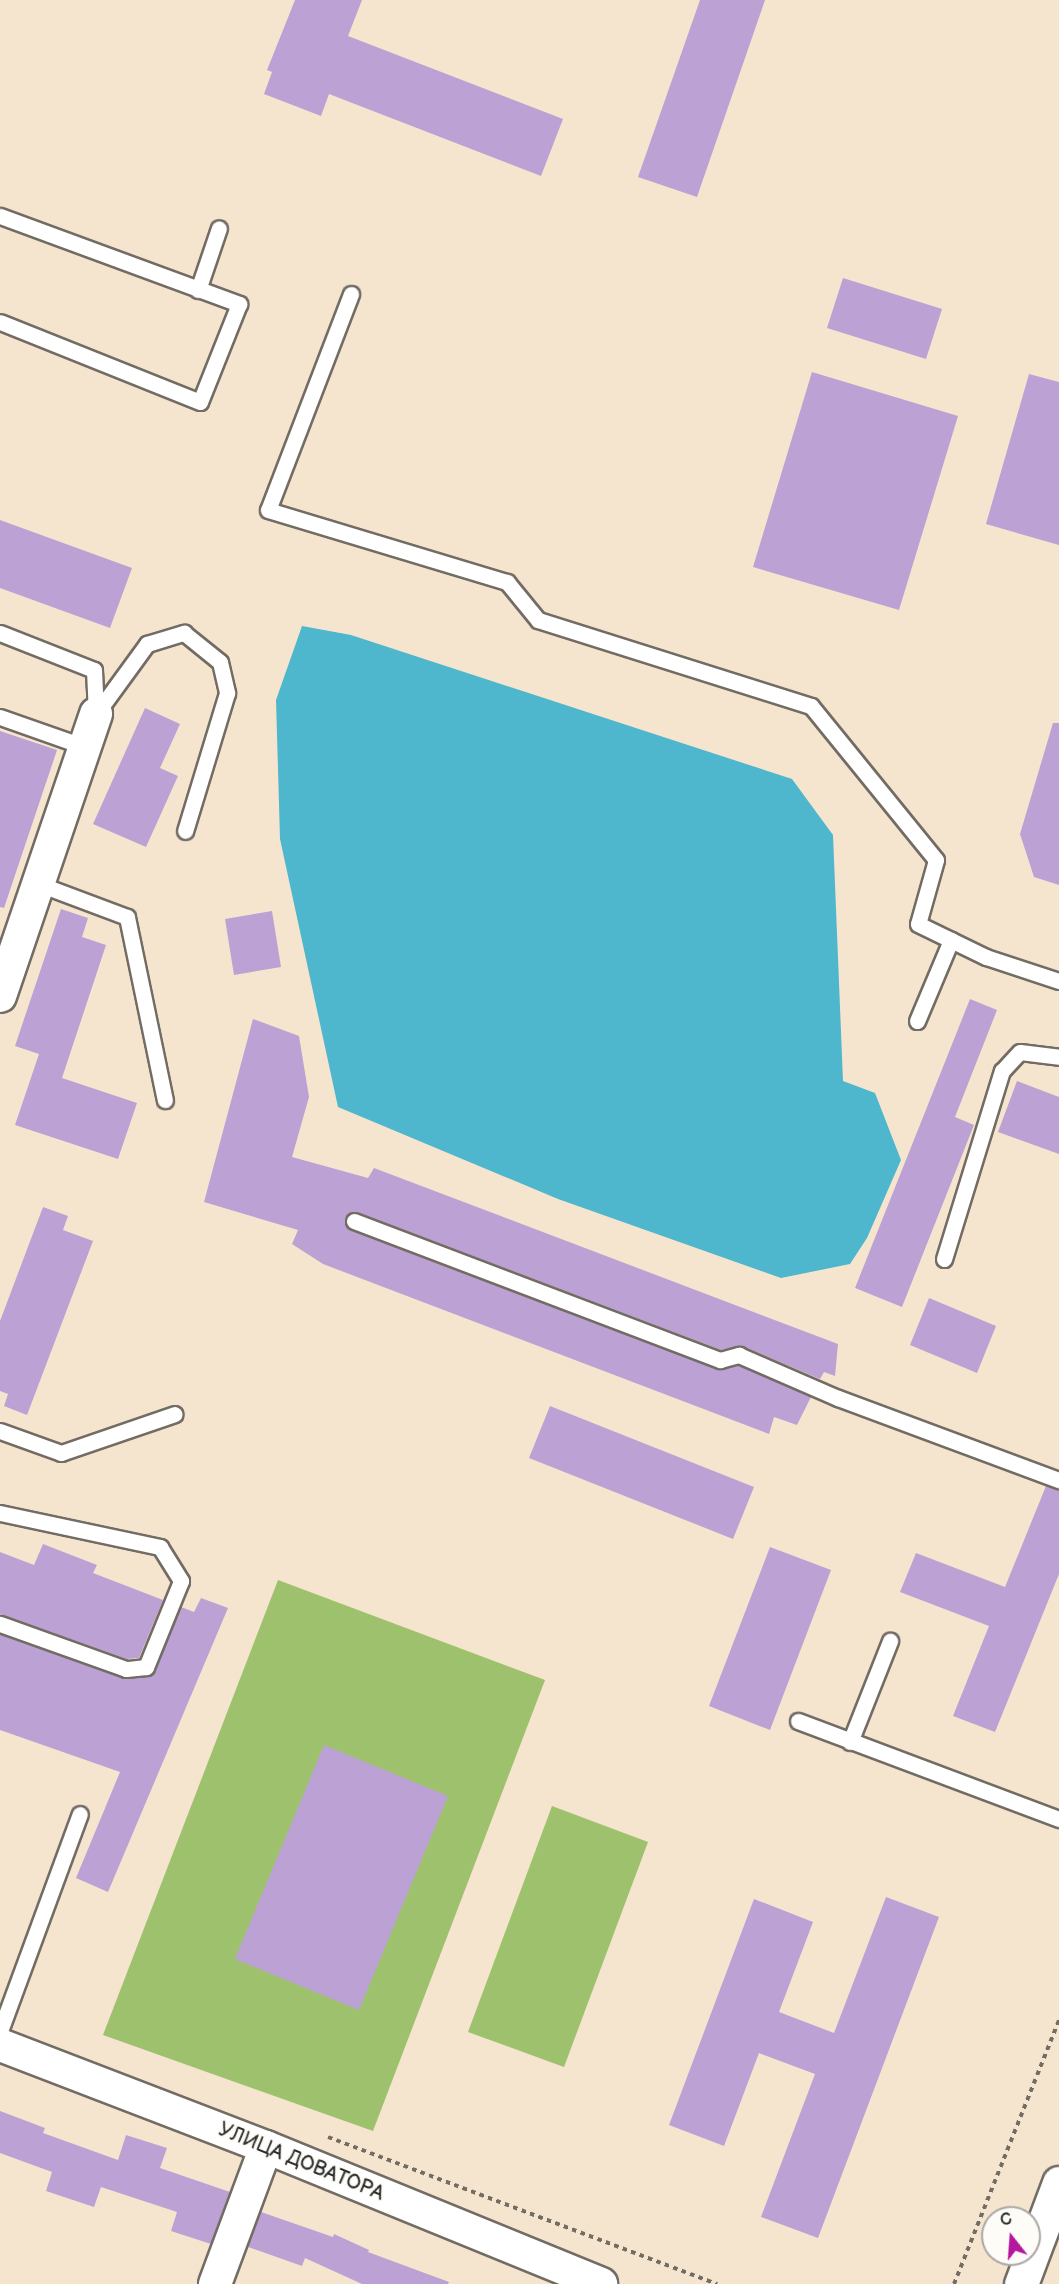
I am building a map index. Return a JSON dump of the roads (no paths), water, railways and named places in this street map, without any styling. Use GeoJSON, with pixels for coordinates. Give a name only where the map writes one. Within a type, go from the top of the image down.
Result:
{"type":"FeatureCollection","features":[{"type":"Feature","properties":{"kind":"street"},"geometry":{"type":"LineString","coordinates":[[0,996],[96,714]]}},
{"type":"Feature","properties":{"kind":"street","name":"УЛИЦА ДОВАТОРА"},"geometry":{"type":"LineString","coordinates":[[0,2045],[266,2147],[601,2284]]}},
{"type":"Feature","properties":{"kind":"street"},"geometry":{"type":"LineString","coordinates":[[215,2284],[266,2147]]}},
{"type":"Feature","properties":{"kind":"street"},"geometry":{"type":"LineString","coordinates":[[1021,2284],[1059,2183]]}},
{"type":"Feature","properties":{"kind":"lane"},"geometry":{"type":"LineString","coordinates":[[0,216],[239,304],[200,402],[0,322]]}},
{"type":"Feature","properties":{"kind":"lane"},"geometry":{"type":"LineString","coordinates":[[198,290],[219,228]]}},
{"type":"Feature","properties":{"kind":"lane"},"geometry":{"type":"LineString","coordinates":[[351,294],[267,510],[507,582],[538,620],[811,706],[936,860],[918,924],[986,957],[1059,981]]}},
{"type":"Feature","properties":{"kind":"lane"},"geometry":{"type":"LineString","coordinates":[[0,633],[94,670],[96,714]]}},
{"type":"Feature","properties":{"kind":"lane"},"geometry":{"type":"LineString","coordinates":[[96,714],[147,644],[184,633],[220,662],[227,693],[185,831]]}},
{"type":"Feature","properties":{"kind":"lane"},"geometry":{"type":"LineString","coordinates":[[0,717],[85,747]]}},
{"type":"Feature","properties":{"kind":"lane"},"geometry":{"type":"LineString","coordinates":[[39,884],[128,917],[165,1101]]}},
{"type":"Feature","properties":{"kind":"lane"},"geometry":{"type":"LineString","coordinates":[[917,1021],[951,940]]}},
{"type":"Feature","properties":{"kind":"lane"},"geometry":{"type":"LineString","coordinates":[[944,1259],[1002,1071],[1020,1052],[1059,1057]]}},
{"type":"Feature","properties":{"kind":"lane"},"geometry":{"type":"LineString","coordinates":[[354,1221],[720,1360],[739,1355],[838,1398],[1059,1480]]}},
{"type":"Feature","properties":{"kind":"lane"},"geometry":{"type":"LineString","coordinates":[[0,1431],[61,1453],[175,1414]]}},
{"type":"Feature","properties":{"kind":"lane"},"geometry":{"type":"LineString","coordinates":[[0,1513],[160,1547],[181,1581],[146,1667],[126,1670],[0,1624]]}},
{"type":"Feature","properties":{"kind":"lane"},"geometry":{"type":"LineString","coordinates":[[850,1742],[890,1641]]}},
{"type":"Feature","properties":{"kind":"lane"},"geometry":{"type":"LineString","coordinates":[[798,1721],[1059,1819]]}},
{"type":"Feature","properties":{"kind":"lane"},"geometry":{"type":"LineString","coordinates":[[0,2031],[80,1814]]}},
{"type":"Feature","properties":{"kind":"water"},"geometry":{"type":"Polygon","coordinates":[[[302,626],[351,635],[792,779],[833,835],[843,1081],[875,1093],[901,1160],[867,1238],[850,1264],[781,1278],[558,1199],[338,1107],[280,839],[276,700],[302,626]]]}}]}
